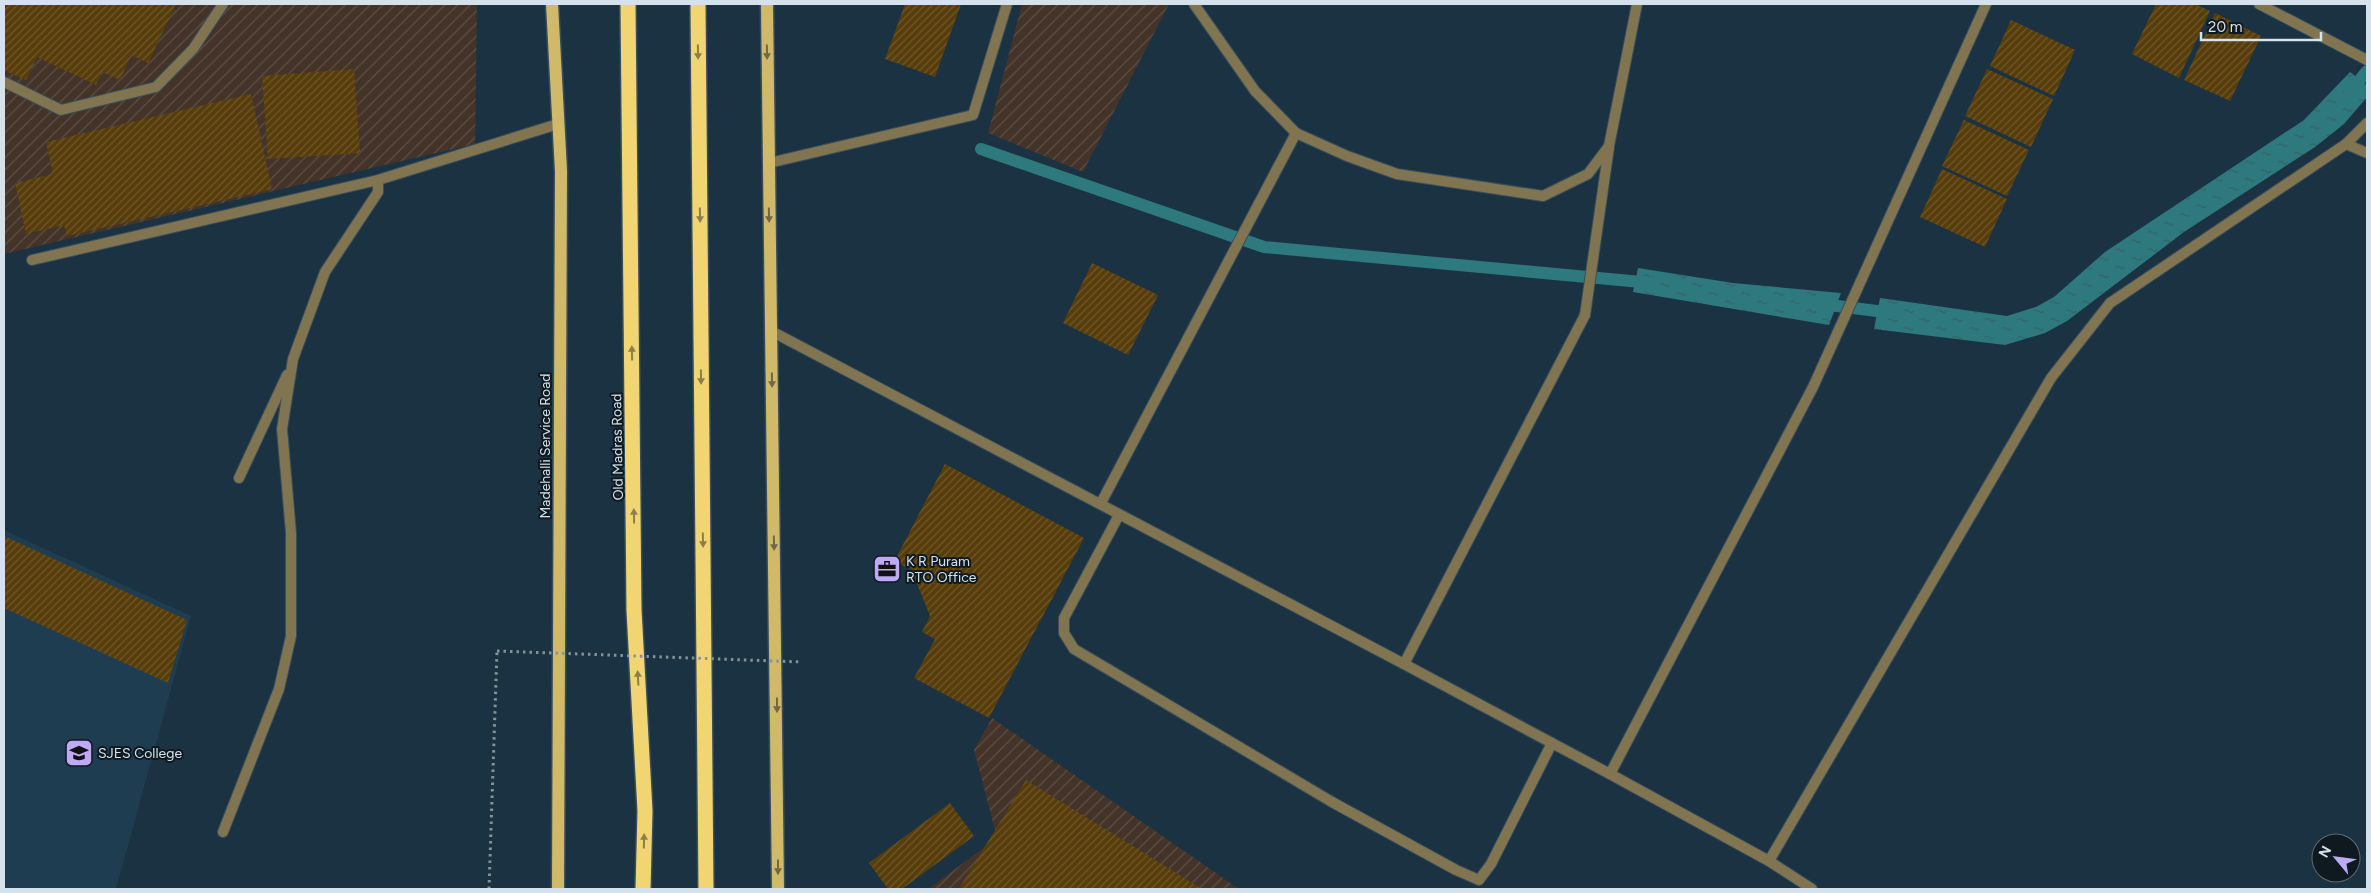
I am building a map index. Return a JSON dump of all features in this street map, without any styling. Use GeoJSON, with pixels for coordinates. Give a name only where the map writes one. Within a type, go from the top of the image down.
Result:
{"type":"FeatureCollection","features":[{"type":"Feature","properties":{"kind":"highway","name":"Old Madras Road"},"geometry":{"type":"LineString","coordinates":[[628,4],[634,610],[645,811],[643,889]]}},
{"type":"Feature","properties":{"kind":"highway"},"geometry":{"type":"LineString","coordinates":[[698,4],[706,889]]}},
{"type":"Feature","properties":{"kind":"main road","name":"Madehalli Service Road"},"geometry":{"type":"LineString","coordinates":[[552,4],[561,181],[558,889]]}},
{"type":"Feature","properties":{"kind":"main road"},"geometry":{"type":"LineString","coordinates":[[767,4],[778,889]]}},
{"type":"Feature","properties":{"kind":"street"},"geometry":{"type":"LineString","coordinates":[[4,82],[61,110],[156,87],[193,49],[223,4]]}},
{"type":"Feature","properties":{"kind":"street"},"geometry":{"type":"LineString","coordinates":[[769,163],[973,115],[1007,4]]}},
{"type":"Feature","properties":{"kind":"street"},"geometry":{"type":"LineString","coordinates":[[1194,4],[1255,91],[1296,133],[1347,156],[1397,174],[1543,196],[1588,174],[1609,146]]}},
{"type":"Feature","properties":{"kind":"street"},"geometry":{"type":"LineString","coordinates":[[1404,664],[1585,314],[1609,146],[1637,4]]}},
{"type":"Feature","properties":{"kind":"street"},"geometry":{"type":"LineString","coordinates":[[1610,774],[1813,387],[1986,4]]}},
{"type":"Feature","properties":{"kind":"street"},"geometry":{"type":"LineString","coordinates":[[2259,4],[2367,60]]}},
{"type":"Feature","properties":{"kind":"street"},"geometry":{"type":"LineString","coordinates":[[1769,861],[2051,378],[2110,303],[2346,144],[2367,123]]}},
{"type":"Feature","properties":{"kind":"street"},"geometry":{"type":"LineString","coordinates":[[32,260],[378,180],[558,124]]}},
{"type":"Feature","properties":{"kind":"street"},"geometry":{"type":"LineString","coordinates":[[1101,503],[1296,133]]}},
{"type":"Feature","properties":{"kind":"street"},"geometry":{"type":"LineString","coordinates":[[2346,144],[2367,153]]}},
{"type":"Feature","properties":{"kind":"street"},"geometry":{"type":"LineString","coordinates":[[239,478],[291,365],[325,272],[378,192],[378,180]]}},
{"type":"Feature","properties":{"kind":"street"},"geometry":{"type":"LineString","coordinates":[[771,331],[1101,503],[1119,515],[1610,774],[1769,861],[1812,889]]}},
{"type":"Feature","properties":{"kind":"street"},"geometry":{"type":"LineString","coordinates":[[223,832],[279,689],[291,636],[291,534],[282,429],[291,365]]}},
{"type":"Feature","properties":{"kind":"street"},"geometry":{"type":"LineString","coordinates":[[1119,515],[1064,618],[1064,633],[1074,649],[1332,802],[1456,870],[1479,880],[1491,864],[1552,743]]}},
{"type":"Feature","properties":{"kind":"path"},"geometry":{"type":"LineString","coordinates":[[488,889],[497,652],[802,662]]}},
{"type":"Feature","properties":{"kind":"shaded area"},"geometry":{"type":"Polygon","coordinates":[[[4,4],[477,4],[475,144],[4,254],[4,4]]]}},
{"type":"Feature","properties":{"kind":"shaded area"},"geometry":{"type":"Polygon","coordinates":[[[1022,4],[1169,4],[1083,172],[988,133],[1022,4]]]}},
{"type":"Feature","properties":{"kind":"shaded area","name":"SJES College"},"geometry":{"type":"Polygon","coordinates":[[[4,530],[191,616],[116,889],[4,889],[4,530]]]}},
{"type":"Feature","properties":{"kind":"shaded area"},"geometry":{"type":"Polygon","coordinates":[[[992,718],[1239,889],[928,889],[997,838],[974,750],[992,718]]]}},
{"type":"Feature","properties":{"kind":"water"},"geometry":{"type":"Polygon","coordinates":[[[2350,72],[2367,85],[2367,97],[2344,124],[2315,147],[2184,232],[2067,321],[2045,333],[2005,345],[1874,329],[1880,298],[2007,316],[2036,307],[2054,297],[2105,252],[2304,120],[2350,72]]]}},
{"type":"Feature","properties":{"kind":"water"},"geometry":{"type":"Polygon","coordinates":[[[1638,268],[1733,283],[1841,293],[1829,325],[1633,292],[1638,268]]]}},
{"type":"Feature","properties":{"kind":"building"},"geometry":{"type":"Polygon","coordinates":[[[4,4],[176,4],[148,63],[131,55],[120,80],[102,72],[96,85],[37,57],[26,80],[4,70],[4,4]]]}},
{"type":"Feature","properties":{"kind":"building"},"geometry":{"type":"Polygon","coordinates":[[[905,4],[961,4],[935,77],[885,59],[905,4]]]}},
{"type":"Feature","properties":{"kind":"building"},"geometry":{"type":"Polygon","coordinates":[[[2156,4],[2195,4],[2210,11],[2179,78],[2132,54],[2156,4]]]}},
{"type":"Feature","properties":{"kind":"building"},"geometry":{"type":"Polygon","coordinates":[[[2215,13],[2261,36],[2230,101],[2184,80],[2215,13]]]}},
{"type":"Feature","properties":{"kind":"building"},"geometry":{"type":"Polygon","coordinates":[[[2011,20],[2075,50],[2054,96],[1990,66],[2011,20]]]}},
{"type":"Feature","properties":{"kind":"building"},"geometry":{"type":"Polygon","coordinates":[[[354,69],[360,153],[268,159],[262,76],[354,69]]]}},
{"type":"Feature","properties":{"kind":"building"},"geometry":{"type":"Polygon","coordinates":[[[1987,69],[2053,99],[2031,147],[1965,116],[1987,69]]]}},
{"type":"Feature","properties":{"kind":"building"},"geometry":{"type":"Polygon","coordinates":[[[251,94],[272,189],[67,236],[64,225],[26,234],[15,183],[53,174],[46,142],[251,94]]]}},
{"type":"Feature","properties":{"kind":"building"},"geometry":{"type":"Polygon","coordinates":[[[1964,120],[2029,150],[2007,196],[1942,166],[1964,120]]]}},
{"type":"Feature","properties":{"kind":"building"},"geometry":{"type":"Polygon","coordinates":[[[1942,169],[2007,199],[1985,247],[1920,217],[1942,169]]]}},
{"type":"Feature","properties":{"kind":"building"},"geometry":{"type":"Polygon","coordinates":[[[1092,263],[1158,295],[1128,355],[1063,323],[1092,263]]]}},
{"type":"Feature","properties":{"kind":"building"},"geometry":{"type":"Polygon","coordinates":[[[945,464],[1084,538],[989,718],[914,678],[935,639],[922,632],[930,616],[911,569],[894,562],[945,464]]]}},
{"type":"Feature","properties":{"kind":"building"},"geometry":{"type":"Polygon","coordinates":[[[4,536],[187,620],[168,683],[4,608],[4,536]]]}},
{"type":"Feature","properties":{"kind":"building"},"geometry":{"type":"Polygon","coordinates":[[[1026,780],[1202,889],[965,889],[960,887],[1026,780]]]}},
{"type":"Feature","properties":{"kind":"building"},"geometry":{"type":"Polygon","coordinates":[[[950,803],[974,836],[902,889],[888,889],[869,863],[950,803]]]}},
{"type":"Feature","properties":{"kind":"waterway"},"geometry":{"type":"LineString","coordinates":[[2350,92],[2367,71]]}},
{"type":"Feature","properties":{"kind":"waterway"},"geometry":{"type":"LineString","coordinates":[[981,149],[1264,247],[1652,283]]}},
{"type":"Feature","properties":{"kind":"waterway"},"geometry":{"type":"LineString","coordinates":[[1821,304],[1893,313]]}},
{"type":"Feature","properties":{"kind":"place","name":"K R Puram RTO Office"},"geometry":{"type":"Point","coordinates":[887,569]}},
{"type":"Feature","properties":{"kind":"place","name":"SJES College"},"geometry":{"type":"Point","coordinates":[79,753]}}]}
